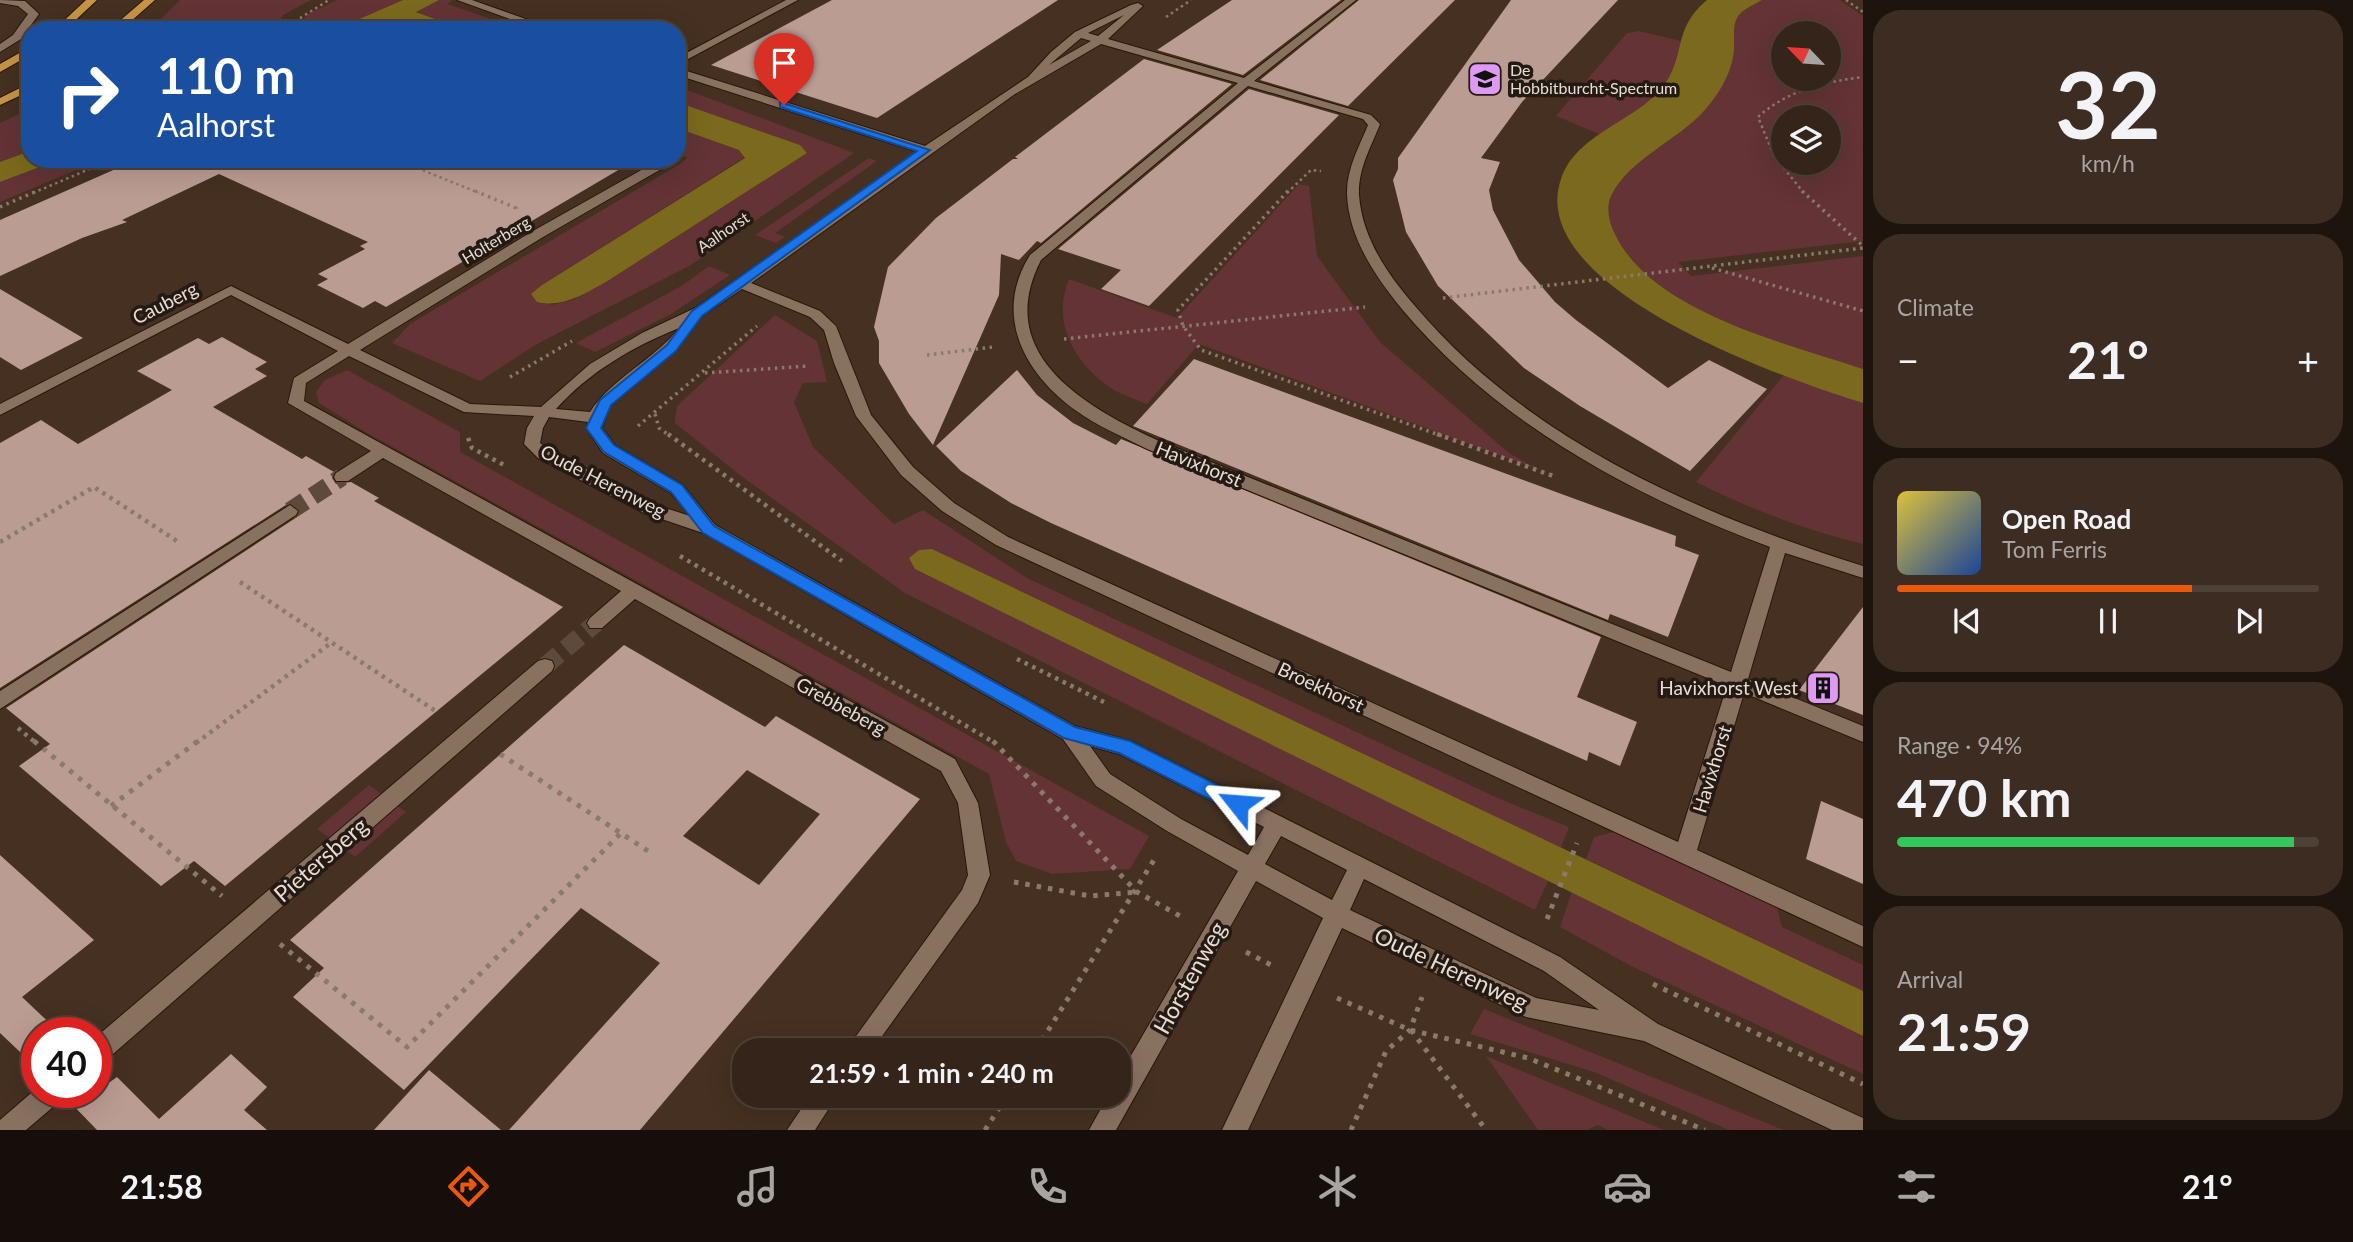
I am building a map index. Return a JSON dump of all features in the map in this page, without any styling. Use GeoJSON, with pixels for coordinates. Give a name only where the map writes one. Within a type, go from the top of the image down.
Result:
{"type":"FeatureCollection","features":[{"type":"Feature","properties":{"kind":"main road"},"geometry":{"type":"LineString","coordinates":[[69,21],[92,0]]}},
{"type":"Feature","properties":{"kind":"main road"},"geometry":{"type":"LineString","coordinates":[[125,21],[150,0]]}},
{"type":"Feature","properties":{"kind":"main road"},"geometry":{"type":"LineString","coordinates":[[0,69],[21,56]]}},
{"type":"Feature","properties":{"kind":"main road"},"geometry":{"type":"LineString","coordinates":[[0,102],[21,91]]}},
{"type":"Feature","properties":{"kind":"street"},"geometry":{"type":"LineString","coordinates":[[1,0],[21,3],[34,14],[29,21]]}},
{"type":"Feature","properties":{"kind":"street"},"geometry":{"type":"LineString","coordinates":[[462,0],[525,21]]}},
{"type":"Feature","properties":{"kind":"street"},"geometry":{"type":"LineString","coordinates":[[686,57],[793,0]]}},
{"type":"Feature","properties":{"kind":"street","name":"Havixhorst"},"geometry":{"type":"LineString","coordinates":[[1351,0],[1246,82],[1035,258],[1021,282],[1020,323],[1028,343],[1052,384],[1101,421],[1153,445],[1863,734]]}},
{"type":"Feature","properties":{"kind":"street"},"geometry":{"type":"LineString","coordinates":[[1031,80],[1046,59],[1079,34],[1104,19],[1143,3]]}},
{"type":"Feature","properties":{"kind":"street"},"geometry":{"type":"LineString","coordinates":[[545,412],[580,379],[645,338],[697,313],[925,150],[1031,80],[1059,67],[1100,40],[1122,24],[1143,3]]}},
{"type":"Feature","properties":{"kind":"street"},"geometry":{"type":"LineString","coordinates":[[0,49],[21,32]]}},
{"type":"Feature","properties":{"kind":"street"},"geometry":{"type":"LineString","coordinates":[[1079,34],[1367,117],[1374,124],[1354,175],[1358,225],[1373,260],[1403,303],[1433,339],[1514,409],[1597,459],[1718,522],[1779,546],[1863,572]]}},
{"type":"Feature","properties":{"kind":"street"},"geometry":{"type":"LineString","coordinates":[[686,74],[925,150]]}},
{"type":"Feature","properties":{"kind":"street","name":"Holterberg"},"geometry":{"type":"LineString","coordinates":[[347,351],[538,234],[654,168]]}},
{"type":"Feature","properties":{"kind":"street"},"geometry":{"type":"LineString","coordinates":[[740,283],[816,314],[831,329],[841,363]]}},
{"type":"Feature","properties":{"kind":"street","name":"Cauberg"},"geometry":{"type":"LineString","coordinates":[[0,410],[232,290],[347,351]]}},
{"type":"Feature","properties":{"kind":"street"},"geometry":{"type":"LineString","coordinates":[[347,351],[469,409],[545,412],[596,418],[614,395],[671,348],[697,313]]}},
{"type":"Feature","properties":{"kind":"street","name":"Grebbeberg"},"geometry":{"type":"LineString","coordinates":[[347,351],[299,381],[296,403],[948,765],[968,803],[979,875]]}},
{"type":"Feature","properties":{"kind":"street","name":"Broekhorst"},"geometry":{"type":"LineString","coordinates":[[841,363],[864,416],[907,471],[948,507],[1002,541],[1863,937]]}},
{"type":"Feature","properties":{"kind":"street","name":"Oude Herenweg"},"geometry":{"type":"LineString","coordinates":[[545,412],[532,431],[532,444],[544,454],[650,509],[709,529],[1070,733],[1124,747],[1552,964],[1650,1032],[1860,1130]]}},
{"type":"Feature","properties":{"kind":"street","name":"Oude Herenweg"},"geometry":{"type":"LineString","coordinates":[[596,418],[594,428],[609,449],[677,489],[709,529]]}},
{"type":"Feature","properties":{"kind":"street"},"geometry":{"type":"LineString","coordinates":[[342,477],[383,451]]}},
{"type":"Feature","properties":{"kind":"street"},"geometry":{"type":"LineString","coordinates":[[0,701],[290,511]]}},
{"type":"Feature","properties":{"kind":"street","name":"Havixhorst"},"geometry":{"type":"LineString","coordinates":[[1685,855],[1779,546]]}},
{"type":"Feature","properties":{"kind":"street"},"geometry":{"type":"LineString","coordinates":[[596,623],[634,590]]}},
{"type":"Feature","properties":{"kind":"street","name":"Pietersberg"},"geometry":{"type":"LineString","coordinates":[[112,1039],[545,666]]}},
{"type":"Feature","properties":{"kind":"street","name":"Oude Herenweg"},"geometry":{"type":"LineString","coordinates":[[1070,733],[1103,780],[1174,825],[1338,915],[1435,964],[1534,1009],[1650,1032]]}},
{"type":"Feature","properties":{"kind":"street","name":"Horstenweg"},"geometry":{"type":"LineString","coordinates":[[1102,1130],[1276,825]]}},
{"type":"Feature","properties":{"kind":"street"},"geometry":{"type":"LineString","coordinates":[[1235,1130],[1359,867]]}},
{"type":"Feature","properties":{"kind":"street"},"geometry":{"type":"LineString","coordinates":[[867,1038],[971,896],[979,875]]}},
{"type":"Feature","properties":{"kind":"street"},"geometry":{"type":"LineString","coordinates":[[8,1130],[33,1108]]}},
{"type":"Feature","properties":{"kind":"street"},"geometry":{"type":"LineString","coordinates":[[800,1130],[816,1108]]}},
{"type":"Feature","properties":{"kind":"path"},"geometry":{"type":"LineString","coordinates":[[294,21],[303,13],[329,0]]}},
{"type":"Feature","properties":{"kind":"path"},"geometry":{"type":"LineString","coordinates":[[1846,0],[1863,11]]}},
{"type":"Feature","properties":{"kind":"path"},"geometry":{"type":"LineString","coordinates":[[1863,77],[1840,79],[1774,100],[1758,117],[1762,137],[1781,167],[1803,193],[1863,247]]}},
{"type":"Feature","properties":{"kind":"path"},"geometry":{"type":"LineString","coordinates":[[0,207],[92,168]]}},
{"type":"Feature","properties":{"kind":"path"},"geometry":{"type":"LineString","coordinates":[[417,168],[516,208],[500,217],[538,234]]}},
{"type":"Feature","properties":{"kind":"path"},"geometry":{"type":"LineString","coordinates":[[1354,175],[1311,170],[1178,310],[1183,326],[1201,350],[1549,477],[1577,479],[1597,459]]}},
{"type":"Feature","properties":{"kind":"path"},"geometry":{"type":"LineString","coordinates":[[927,355],[1403,303],[1863,247]]}},
{"type":"Feature","properties":{"kind":"path"},"geometry":{"type":"LineString","coordinates":[[1709,267],[1863,311]]}},
{"type":"Feature","properties":{"kind":"path"},"geometry":{"type":"LineString","coordinates":[[507,467],[472,448],[465,431],[469,409],[495,386],[574,340]]}},
{"type":"Feature","properties":{"kind":"path"},"geometry":{"type":"LineString","coordinates":[[655,414],[704,373],[841,363]]}},
{"type":"Feature","properties":{"kind":"path"},"geometry":{"type":"LineString","coordinates":[[0,542],[94,487],[648,851]]}},
{"type":"Feature","properties":{"kind":"path"},"geometry":{"type":"LineString","coordinates":[[111,806],[331,643]]}},
{"type":"Feature","properties":{"kind":"path"},"geometry":{"type":"LineString","coordinates":[[1044,1038],[1137,892],[1174,825]]}},
{"type":"Feature","properties":{"kind":"path"},"geometry":{"type":"LineString","coordinates":[[1551,910],[1582,830]]}},
{"type":"Feature","properties":{"kind":"path"},"geometry":{"type":"LineString","coordinates":[[979,875],[1090,895],[1137,892]]}},
{"type":"Feature","properties":{"kind":"path"},"geometry":{"type":"LineString","coordinates":[[1351,1130],[1386,1051],[1410,1030],[1435,964]]}},
{"type":"Feature","properties":{"kind":"path"},"geometry":{"type":"LineString","coordinates":[[1410,1030],[1486,1130]]}},
{"type":"Feature","properties":{"kind":"path"},"geometry":{"type":"LineString","coordinates":[[985,1130],[999,1108]]}},
{"type":"Feature","properties":{"kind":"shaded area"},"geometry":{"type":"Polygon","coordinates":[[[180,0],[311,0],[283,15],[280,21],[159,21],[180,0]]]}},
{"type":"Feature","properties":{"kind":"shaded area"},"geometry":{"type":"Polygon","coordinates":[[[337,0],[403,0],[355,21],[302,21],[306,15],[337,0]]]}},
{"type":"Feature","properties":{"kind":"shaded area"},"geometry":{"type":"Polygon","coordinates":[[[403,0],[439,0],[416,12],[441,21],[355,21],[403,0]]]}},
{"type":"Feature","properties":{"kind":"shaded area"},"geometry":{"type":"Polygon","coordinates":[[[439,0],[453,0],[447,4],[497,21],[442,21],[415,11],[439,0]]]}},
{"type":"Feature","properties":{"kind":"shaded area"},"geometry":{"type":"Polygon","coordinates":[[[1707,0],[1762,0],[1737,18],[1731,67],[1710,104],[1681,132],[1629,171],[1619,183],[1609,205],[1612,228],[1632,260],[1657,284],[1688,304],[1760,335],[1863,369],[1863,403],[1779,374],[1724,351],[1670,323],[1620,292],[1582,257],[1560,219],[1561,179],[1568,164],[1592,139],[1637,110],[1662,88],[1675,65],[1688,22],[1707,0]]]}},
{"type":"Feature","properties":{"kind":"shaded area"},"geometry":{"type":"Polygon","coordinates":[[[1762,0],[1840,0],[1863,16],[1863,241],[1678,262],[1691,276],[1863,256],[1863,369],[1760,335],[1688,304],[1657,284],[1632,260],[1611,224],[1609,200],[1619,183],[1641,161],[1693,122],[1714,98],[1727,75],[1732,58],[1737,18],[1762,0]]]}},
{"type":"Feature","properties":{"kind":"shaded area"},"geometry":{"type":"Polygon","coordinates":[[[1639,31],[1681,41],[1672,73],[1659,93],[1640,109],[1599,134],[1556,116],[1627,33],[1639,31]]]}},
{"type":"Feature","properties":{"kind":"shaded area"},"geometry":{"type":"Polygon","coordinates":[[[686,89],[854,153],[691,265],[537,344],[480,381],[392,343],[410,324],[673,168],[686,168],[686,131],[739,150],[745,157],[542,285],[551,305],[573,300],[606,282],[807,153],[800,145],[686,105],[686,89]]]}},
{"type":"Feature","properties":{"kind":"shaded area"},"geometry":{"type":"Polygon","coordinates":[[[686,105],[800,145],[807,153],[598,287],[556,303],[537,302],[531,294],[745,158],[739,150],[686,131],[686,105]]]}},
{"type":"Feature","properties":{"kind":"shaded area"},"geometry":{"type":"Polygon","coordinates":[[[21,113],[21,154],[0,162],[0,123],[21,113]]]}},
{"type":"Feature","properties":{"kind":"shaded area"},"geometry":{"type":"Polygon","coordinates":[[[21,154],[21,168],[37,168],[0,182],[0,162],[21,154]]]}},
{"type":"Feature","properties":{"kind":"shaded area"},"geometry":{"type":"Polygon","coordinates":[[[869,158],[877,161],[775,233],[785,237],[776,243],[755,235],[869,158]]]}},
{"type":"Feature","properties":{"kind":"shaded area"},"geometry":{"type":"Polygon","coordinates":[[[37,168],[81,168],[0,202],[0,182],[37,168]]]}},
{"type":"Feature","properties":{"kind":"shaded area"},"geometry":{"type":"Polygon","coordinates":[[[1299,184],[1309,186],[1317,256],[1380,342],[1509,453],[1537,469],[1199,344],[1147,404],[1115,390],[1086,366],[1069,340],[1065,326],[1064,295],[1069,279],[1177,318],[1299,184]]]}},
{"type":"Feature","properties":{"kind":"shaded area"},"geometry":{"type":"Polygon","coordinates":[[[709,266],[730,275],[671,314],[595,352],[576,343],[683,285],[709,266]]]}},
{"type":"Feature","properties":{"kind":"shaded area"},"geometry":{"type":"Polygon","coordinates":[[[775,315],[817,341],[827,382],[803,383],[794,402],[813,447],[894,524],[923,510],[1027,578],[1500,799],[1569,827],[1561,848],[932,549],[1418,815],[1548,881],[1535,910],[905,593],[741,476],[675,423],[677,406],[775,315]]]}},
{"type":"Feature","properties":{"kind":"shaded area"},"geometry":{"type":"Polygon","coordinates":[[[347,370],[460,432],[460,452],[1149,836],[1130,869],[1052,874],[1016,861],[1006,842],[989,774],[367,433],[319,403],[316,392],[325,380],[347,370]]]}},
{"type":"Feature","properties":{"kind":"shaded area"},"geometry":{"type":"Polygon","coordinates":[[[1784,375],[1863,403],[1863,544],[1778,518],[1696,482],[1784,375]]]}},
{"type":"Feature","properties":{"kind":"shaded area"},"geometry":{"type":"Polygon","coordinates":[[[932,549],[1863,991],[1863,1036],[915,569],[909,558],[919,550],[932,549]]]}},
{"type":"Feature","properties":{"kind":"shaded area"},"geometry":{"type":"Polygon","coordinates":[[[369,785],[406,812],[355,857],[317,829],[369,785]]]}},
{"type":"Feature","properties":{"kind":"shaded area"},"geometry":{"type":"Polygon","coordinates":[[[1614,832],[1777,908],[1782,927],[1863,965],[1863,991],[1586,859],[1594,837],[1614,832]]]}},
{"type":"Feature","properties":{"kind":"shaded area"},"geometry":{"type":"Polygon","coordinates":[[[1572,891],[1863,1036],[1863,1074],[1631,966],[1560,927],[1572,891]]]}},
{"type":"Feature","properties":{"kind":"shaded area"},"geometry":{"type":"Polygon","coordinates":[[[1484,1009],[1784,1130],[1729,1130],[1594,1072],[1470,1034],[1484,1009]]]}},
{"type":"Feature","properties":{"kind":"shaded area"},"geometry":{"type":"Polygon","coordinates":[[[1486,1056],[1664,1130],[1608,1130],[1598,1125],[1587,1130],[1538,1130],[1486,1056]]]}},
{"type":"Feature","properties":{"kind":"building"},"geometry":{"type":"Polygon","coordinates":[[[832,0],[1058,0],[877,118],[711,65],[832,0]]]}},
{"type":"Feature","properties":{"kind":"building"},"geometry":{"type":"Polygon","coordinates":[[[1232,0],[1341,0],[1243,75],[1157,50],[1232,0]]]}},
{"type":"Feature","properties":{"kind":"building"},"geometry":{"type":"Polygon","coordinates":[[[1359,0],[1455,0],[1348,106],[1260,80],[1359,0]]]}},
{"type":"Feature","properties":{"kind":"building"},"geometry":{"type":"Polygon","coordinates":[[[1511,0],[1618,0],[1522,102],[1481,158],[1500,162],[1489,190],[1493,210],[1519,260],[1555,302],[1668,388],[1709,360],[1767,389],[1690,471],[1580,406],[1524,368],[1438,286],[1406,232],[1393,180],[1398,169],[1398,158],[1511,0]]]}},
{"type":"Feature","properties":{"kind":"building"},"geometry":{"type":"Polygon","coordinates":[[[1144,59],[1232,84],[1041,243],[1037,241],[1019,260],[1001,254],[999,295],[933,445],[909,414],[879,363],[879,341],[874,327],[888,267],[936,218],[1013,159],[1018,159],[1015,157],[1144,59]]]}},
{"type":"Feature","properties":{"kind":"building"},"geometry":{"type":"Polygon","coordinates":[[[1249,89],[1339,115],[1149,306],[1101,289],[1121,270],[1058,249],[1249,89]]]}},
{"type":"Feature","properties":{"kind":"building"},"geometry":{"type":"Polygon","coordinates":[[[118,168],[622,168],[386,307],[375,301],[363,308],[317,285],[328,279],[318,274],[365,249],[360,246],[368,242],[219,174],[122,220],[127,222],[82,238],[0,276],[0,220],[118,168]]]}},
{"type":"Feature","properties":{"kind":"building"},"geometry":{"type":"Polygon","coordinates":[[[0,289],[83,338],[21,370],[0,357],[0,289]]]}},
{"type":"Feature","properties":{"kind":"building"},"geometry":{"type":"Polygon","coordinates":[[[222,337],[267,362],[255,369],[267,376],[213,407],[302,459],[306,456],[334,472],[332,478],[336,484],[351,482],[379,498],[374,501],[563,607],[225,886],[194,861],[161,886],[19,766],[50,744],[6,708],[297,517],[301,510],[289,503],[0,688],[0,443],[41,420],[78,444],[172,390],[137,371],[198,338],[209,344],[222,337]]]}},
{"type":"Feature","properties":{"kind":"building"},"geometry":{"type":"Polygon","coordinates":[[[1194,359],[1676,536],[1675,546],[1699,555],[1668,637],[1610,614],[1608,620],[1133,426],[1194,359]]]}},
{"type":"Feature","properties":{"kind":"building"},"geometry":{"type":"Polygon","coordinates":[[[1017,370],[1037,395],[1073,423],[1116,445],[1121,439],[1601,637],[1577,697],[1637,722],[1620,766],[1589,752],[1587,761],[1051,523],[1011,503],[961,471],[936,446],[1017,370]]]}},
{"type":"Feature","properties":{"kind":"building"},"geometry":{"type":"Polygon","coordinates":[[[1863,607],[1863,715],[1799,690],[1863,607]]]}},
{"type":"Feature","properties":{"kind":"building"},"geometry":{"type":"Polygon","coordinates":[[[624,645],[765,727],[776,716],[920,799],[640,1130],[509,1130],[660,963],[581,908],[404,1090],[293,997],[324,968],[290,940],[624,645]],[[747,770],[683,836],[759,885],[820,814],[747,770]]]}},
{"type":"Feature","properties":{"kind":"building"},"geometry":{"type":"Polygon","coordinates":[[[1821,801],[1863,819],[1863,884],[1806,859],[1821,801]]]}},
{"type":"Feature","properties":{"kind":"building"},"geometry":{"type":"Polygon","coordinates":[[[0,855],[94,940],[22,997],[43,1017],[21,1017],[21,1053],[0,1033],[0,855]]]}},
{"type":"Feature","properties":{"kind":"building"},"geometry":{"type":"Polygon","coordinates":[[[231,1054],[267,1087],[244,1110],[267,1130],[97,1130],[76,1108],[112,1108],[112,1081],[117,1077],[159,1119],[231,1054]]]}},
{"type":"Feature","properties":{"kind":"building"},"geometry":{"type":"Polygon","coordinates":[[[429,1070],[501,1130],[374,1130],[429,1070]]]}},
{"type":"Feature","properties":{"kind":"tunnel"},"geometry":{"type":"LineString","coordinates":[[290,511],[342,477]]}},
{"type":"Feature","properties":{"kind":"tunnel"},"geometry":{"type":"LineString","coordinates":[[545,666],[596,623]]}},
{"type":"Feature","properties":{"kind":"place","name":"De Hobbitburcht-Spectrum"},"geometry":{"type":"Point","coordinates":[1485,79]}},
{"type":"Feature","properties":{"kind":"place","name":"Havixhorst West"},"geometry":{"type":"Point","coordinates":[1823,688]}},
{"type":"Feature","properties":{"kind":"route"},"geometry":{"type":"LineString","coordinates":[[784,105],[925,150],[697,313],[671,348],[605,403],[598,412],[594,428],[609,449],[677,489],[709,529],[1070,733],[1124,747],[1238,804]]}}]}
